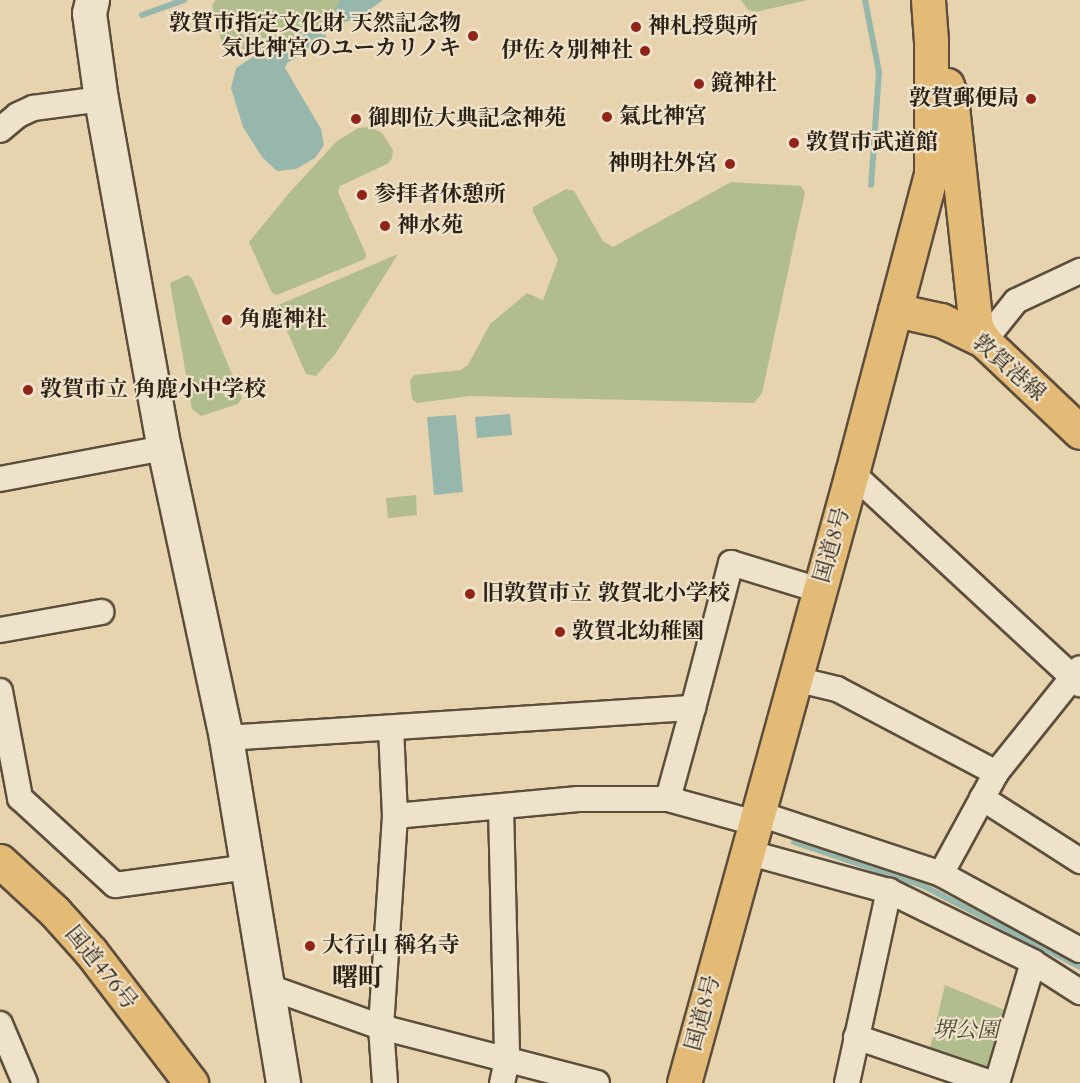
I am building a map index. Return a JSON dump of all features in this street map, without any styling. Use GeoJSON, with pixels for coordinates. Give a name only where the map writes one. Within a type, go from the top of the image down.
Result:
{"type":"FeatureCollection","features":[{"type":"Feature","properties":{"kind":"main road","name":"国道8号"},"geometry":{"type":"LineString","coordinates":[[684,1083],[852,473],[931,176],[931,41],[928,0]]}},
{"type":"Feature","properties":{"kind":"main road"},"geometry":{"type":"LineString","coordinates":[[931,41],[951,97],[974,315],[976,327],[984,341]]}},
{"type":"Feature","properties":{"kind":"main road","name":"敦賀港線"},"geometry":{"type":"LineString","coordinates":[[895,310],[941,320],[984,341],[1080,432]]}},
{"type":"Feature","properties":{"kind":"main road","name":"国道476号"},"geometry":{"type":"LineString","coordinates":[[0,861],[55,912],[125,997],[191,1083]]}},
{"type":"Feature","properties":{"kind":"street"},"geometry":{"type":"LineString","coordinates":[[92,0],[89,13],[101,99],[164,448],[226,738],[269,987],[283,1083]]}},
{"type":"Feature","properties":{"kind":"street"},"geometry":{"type":"LineString","coordinates":[[0,130],[18,115],[33,108],[101,99]]}},
{"type":"Feature","properties":{"kind":"street"},"geometry":{"type":"LineString","coordinates":[[984,341],[1016,301],[1080,271]]}},
{"type":"Feature","properties":{"kind":"street"},"geometry":{"type":"LineString","coordinates":[[0,479],[164,448]]}},
{"type":"Feature","properties":{"kind":"street"},"geometry":{"type":"LineString","coordinates":[[852,473],[1078,677],[996,772],[941,874]]}},
{"type":"Feature","properties":{"kind":"street"},"geometry":{"type":"LineString","coordinates":[[668,799],[731,563],[819,590]]}},
{"type":"Feature","properties":{"kind":"street"},"geometry":{"type":"LineString","coordinates":[[0,630],[101,612]]}},
{"type":"Feature","properties":{"kind":"street"},"geometry":{"type":"LineString","coordinates":[[795,679],[837,689],[996,772]]}},
{"type":"Feature","properties":{"kind":"street"},"geometry":{"type":"LineString","coordinates":[[0,691],[7,772],[20,798],[115,885],[248,867]]}},
{"type":"Feature","properties":{"kind":"street"},"geometry":{"type":"LineString","coordinates":[[226,738],[693,708]]}},
{"type":"Feature","properties":{"kind":"street"},"geometry":{"type":"LineString","coordinates":[[385,1083],[381,1027],[395,816],[391,728]]}},
{"type":"Feature","properties":{"kind":"street"},"geometry":{"type":"LineString","coordinates":[[982,798],[1080,861]]}},
{"type":"Feature","properties":{"kind":"street"},"geometry":{"type":"LineString","coordinates":[[395,816],[578,800],[668,799],[753,830],[889,891],[1033,962],[1080,992]]}},
{"type":"Feature","properties":{"kind":"street"},"geometry":{"type":"LineString","coordinates":[[501,807],[505,1071]]}},
{"type":"Feature","properties":{"kind":"street"},"geometry":{"type":"LineString","coordinates":[[753,830],[941,874],[1077,943]]}},
{"type":"Feature","properties":{"kind":"street"},"geometry":{"type":"LineString","coordinates":[[847,1083],[889,891]]}},
{"type":"Feature","properties":{"kind":"street"},"geometry":{"type":"LineString","coordinates":[[998,1083],[1033,962]]}},
{"type":"Feature","properties":{"kind":"street"},"geometry":{"type":"LineString","coordinates":[[269,987],[505,1071],[597,1083]]}},
{"type":"Feature","properties":{"kind":"street"},"geometry":{"type":"LineString","coordinates":[[0,1024],[25,1083]]}},
{"type":"Feature","properties":{"kind":"street"},"geometry":{"type":"LineString","coordinates":[[856,1037],[991,1083]]}},
{"type":"Feature","properties":{"kind":"green space"},"geometry":{"type":"Polygon","coordinates":[[[215,0],[340,0],[333,19],[320,28],[240,58],[231,57],[224,50],[212,6],[215,0]]]}},
{"type":"Feature","properties":{"kind":"green space"},"geometry":{"type":"Polygon","coordinates":[[[741,0],[808,0],[756,12],[748,10],[741,0]]]}},
{"type":"Feature","properties":{"kind":"green space"},"geometry":{"type":"Polygon","coordinates":[[[370,127],[382,133],[393,150],[392,158],[389,163],[340,186],[338,192],[366,254],[365,259],[277,295],[272,293],[249,242],[290,192],[336,142],[358,128],[370,127]]]}},
{"type":"Feature","properties":{"kind":"green space"},"geometry":{"type":"Polygon","coordinates":[[[731,182],[801,186],[805,192],[762,393],[754,403],[470,396],[417,403],[412,399],[410,380],[414,375],[461,370],[468,365],[490,324],[527,293],[543,300],[558,260],[533,212],[533,207],[566,189],[574,191],[603,241],[613,247],[731,182]]]}},
{"type":"Feature","properties":{"kind":"green space"},"geometry":{"type":"Polygon","coordinates":[[[398,254],[336,353],[316,376],[306,374],[276,306],[398,254]]]}},
{"type":"Feature","properties":{"kind":"green space"},"geometry":{"type":"Polygon","coordinates":[[[187,275],[192,278],[242,398],[238,404],[201,416],[192,409],[170,283],[187,275]]]}},
{"type":"Feature","properties":{"kind":"green space"},"geometry":{"type":"Polygon","coordinates":[[[416,495],[417,515],[388,518],[386,498],[416,495]]]}},
{"type":"Feature","properties":{"kind":"green space","name":"堺公園"},"geometry":{"type":"Polygon","coordinates":[[[945,985],[1005,1010],[987,1070],[929,1052],[945,985]]]}},
{"type":"Feature","properties":{"kind":"water"},"geometry":{"type":"Polygon","coordinates":[[[340,0],[383,0],[357,19],[336,24],[333,13],[340,0]]]}},
{"type":"Feature","properties":{"kind":"water"},"geometry":{"type":"Polygon","coordinates":[[[320,28],[325,31],[326,38],[322,43],[287,63],[285,68],[321,129],[324,145],[315,158],[296,169],[277,171],[262,157],[243,127],[231,88],[236,68],[257,54],[298,34],[320,28]]]}},
{"type":"Feature","properties":{"kind":"water"},"geometry":{"type":"Polygon","coordinates":[[[510,414],[512,435],[477,438],[475,417],[510,414]]]}},
{"type":"Feature","properties":{"kind":"water"},"geometry":{"type":"Polygon","coordinates":[[[456,415],[463,492],[434,495],[427,417],[456,415]]]}},
{"type":"Feature","properties":{"kind":"waterway"},"geometry":{"type":"LineString","coordinates":[[142,15],[184,0]]}},
{"type":"Feature","properties":{"kind":"waterway"},"geometry":{"type":"LineString","coordinates":[[865,0],[879,72],[871,185]]}},
{"type":"Feature","properties":{"kind":"waterway"},"geometry":{"type":"LineString","coordinates":[[794,842],[922,885],[1080,967]]}},
{"type":"Feature","properties":{"kind":"place","name":"神札授與所"},"geometry":{"type":"Point","coordinates":[636,27]}},
{"type":"Feature","properties":{"kind":"place","name":"敦賀市指定文化財 天然記念物 気比神宮のユーカリノキ"},"geometry":{"type":"Point","coordinates":[473,36]}},
{"type":"Feature","properties":{"kind":"place","name":"伊佐々別神社"},"geometry":{"type":"Point","coordinates":[645,51]}},
{"type":"Feature","properties":{"kind":"place","name":"鏡神社"},"geometry":{"type":"Point","coordinates":[699,84]}},
{"type":"Feature","properties":{"kind":"place","name":"敦賀郵便局"},"geometry":{"type":"Point","coordinates":[1031,99]}},
{"type":"Feature","properties":{"kind":"place","name":"氣比神宮"},"geometry":{"type":"Point","coordinates":[607,117]}},
{"type":"Feature","properties":{"kind":"place","name":"御即位大典記念神苑"},"geometry":{"type":"Point","coordinates":[356,119]}},
{"type":"Feature","properties":{"kind":"place","name":"敦賀市武道館"},"geometry":{"type":"Point","coordinates":[794,143]}},
{"type":"Feature","properties":{"kind":"place","name":"神明社外宮"},"geometry":{"type":"Point","coordinates":[730,164]}},
{"type":"Feature","properties":{"kind":"place","name":"参拝者休憩所"},"geometry":{"type":"Point","coordinates":[362,195]}},
{"type":"Feature","properties":{"kind":"place","name":"神水苑"},"geometry":{"type":"Point","coordinates":[385,226]}},
{"type":"Feature","properties":{"kind":"place","name":"角鹿神社"},"geometry":{"type":"Point","coordinates":[227,320]}},
{"type":"Feature","properties":{"kind":"place","name":"敦賀市立 角鹿小中学校"},"geometry":{"type":"Point","coordinates":[28,390]}},
{"type":"Feature","properties":{"kind":"place","name":"旧敦賀市立 敦賀北小学校"},"geometry":{"type":"Point","coordinates":[470,594]}},
{"type":"Feature","properties":{"kind":"place","name":"敦賀北幼稚園"},"geometry":{"type":"Point","coordinates":[560,632]}},
{"type":"Feature","properties":{"kind":"place","name":"大行山 稱名寺"},"geometry":{"type":"Point","coordinates":[310,946]}},
{"type":"Feature","properties":{"kind":"district","name":"曙町"},"geometry":{"type":"Point","coordinates":[358,978]}}]}
